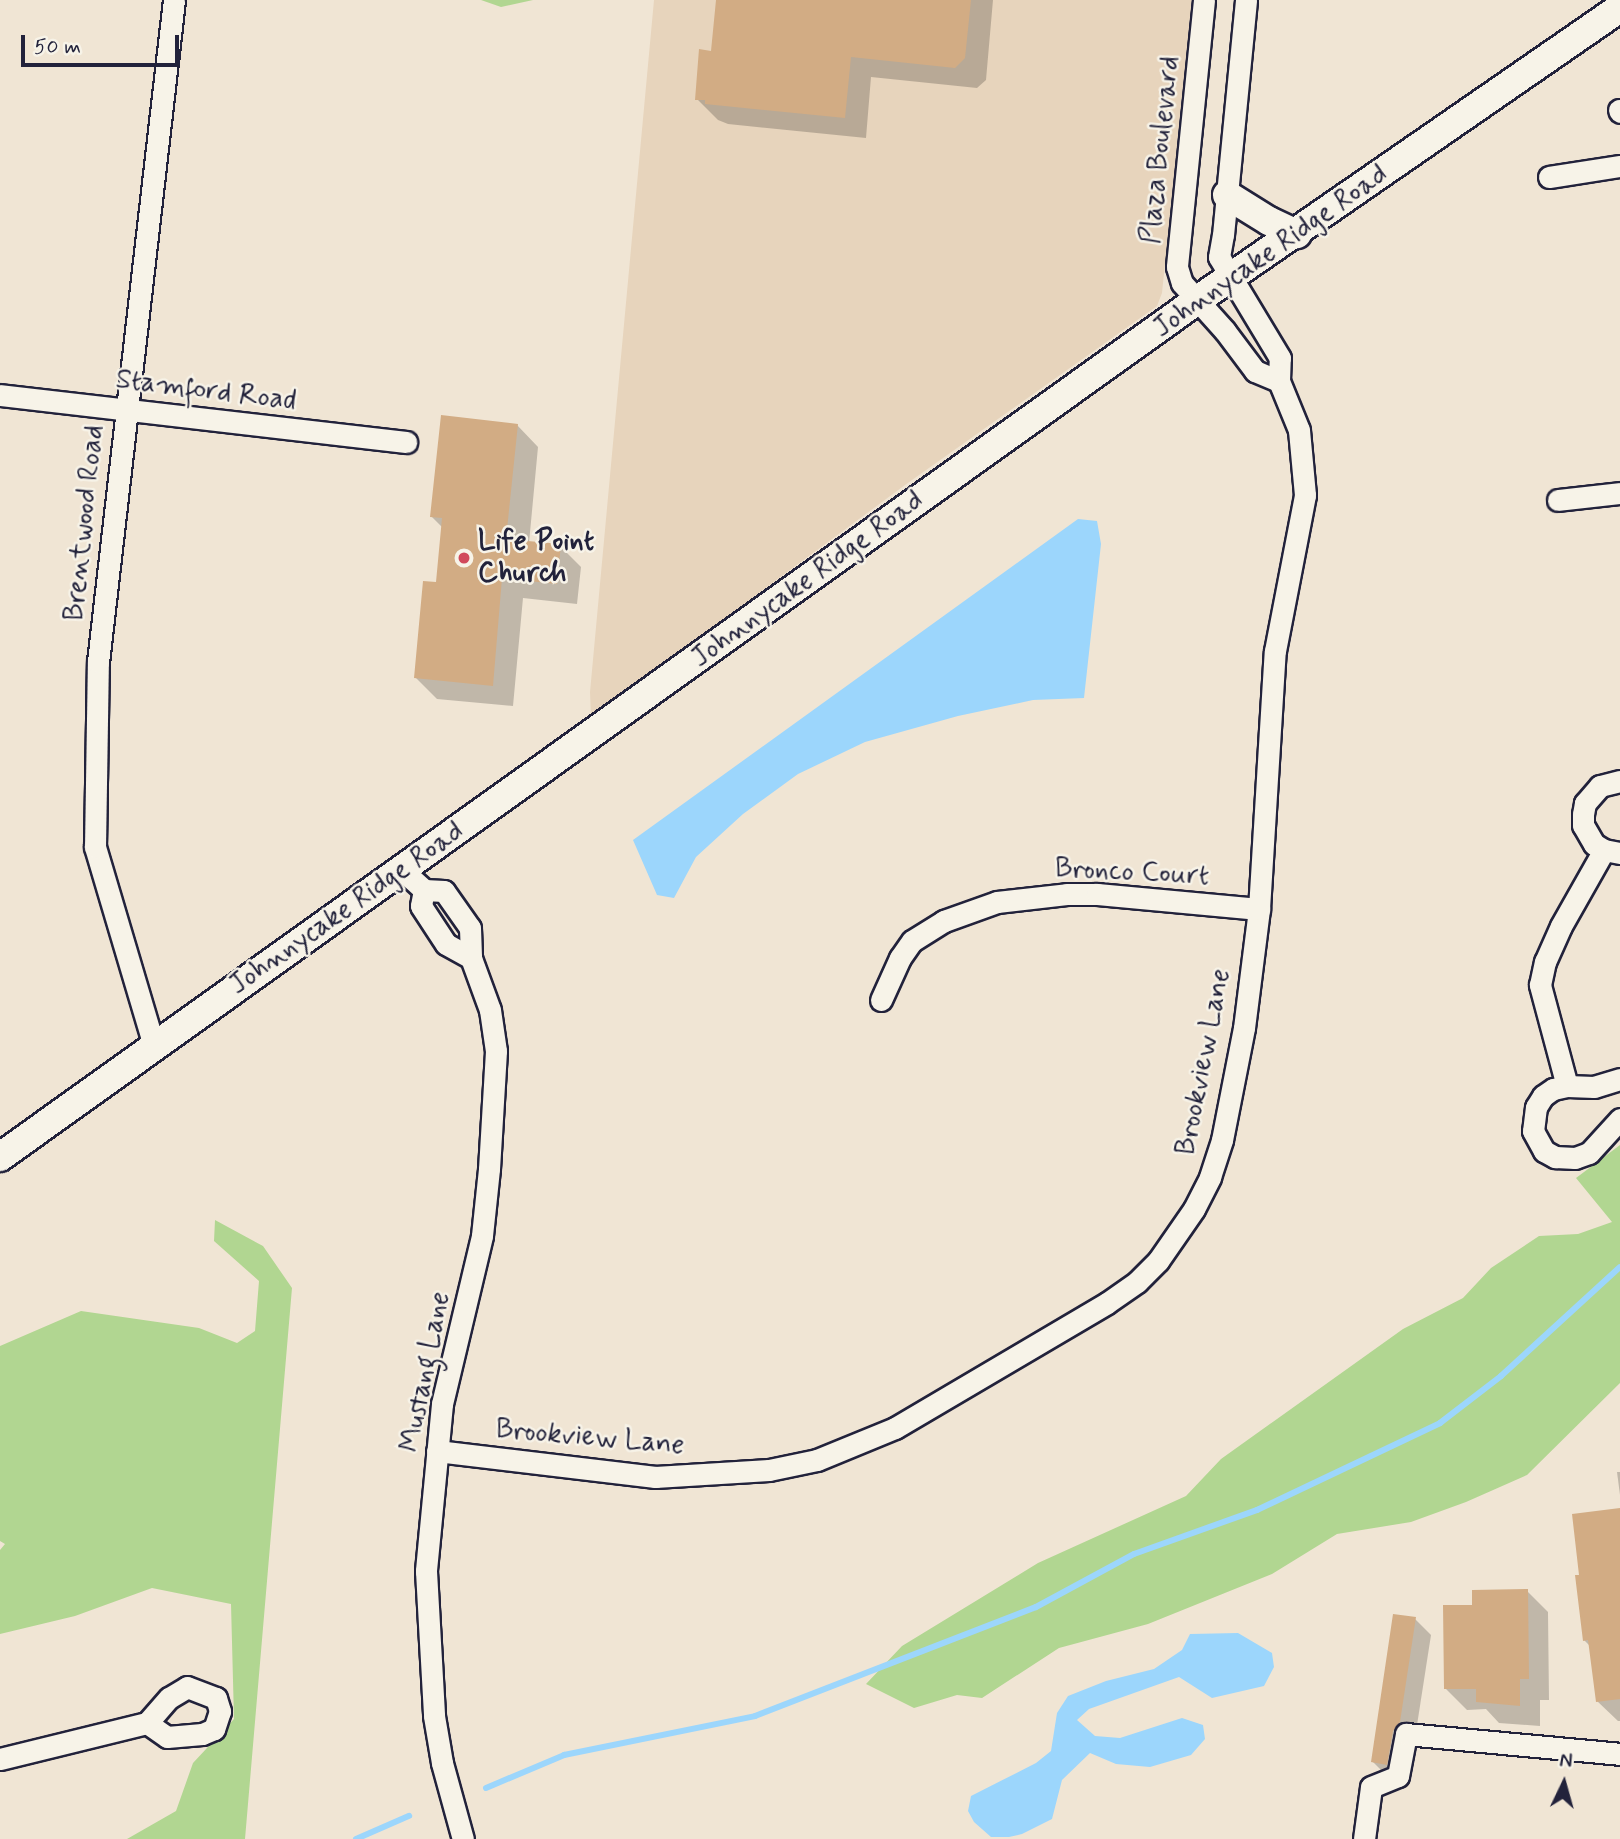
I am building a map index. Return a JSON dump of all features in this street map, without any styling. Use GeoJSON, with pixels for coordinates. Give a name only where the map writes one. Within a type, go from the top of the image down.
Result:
{"type":"FeatureCollection","features":[{"type":"Feature","properties":{"kind":"main road","name":"Johnnycake Ridge Road"},"geometry":{"type":"LineString","coordinates":[[0,1157],[1196,301],[1297,234],[1620,8]]}},
{"type":"Feature","properties":{"kind":"main road"},"geometry":{"type":"LineString","coordinates":[[1227,195],[1269,221],[1297,234]]}},
{"type":"Feature","properties":{"kind":"street","name":"Brentwood Road"},"geometry":{"type":"LineString","coordinates":[[154,1046],[96,847],[98,662],[174,0]]}},
{"type":"Feature","properties":{"kind":"street","name":"Plaza Boulevard"},"geometry":{"type":"LineString","coordinates":[[1196,301],[1182,283],[1177,267],[1204,0]]}},
{"type":"Feature","properties":{"kind":"street"},"geometry":{"type":"LineString","coordinates":[[1230,277],[1219,257],[1246,0]]}},
{"type":"Feature","properties":{"kind":"street"},"geometry":{"type":"LineString","coordinates":[[1549,177],[1620,166]]}},
{"type":"Feature","properties":{"kind":"street","name":"Brookview Lane"},"geometry":{"type":"LineString","coordinates":[[437,1451],[654,1478],[769,1470],[817,1460],[895,1428],[1107,1303],[1137,1282],[1180,1234],[1210,1177],[1222,1140],[1241,1040],[1259,909],[1275,651],[1305,495],[1299,430],[1279,381],[1280,358],[1230,277]]}},
{"type":"Feature","properties":{"kind":"street"},"geometry":{"type":"LineString","coordinates":[[1196,301],[1225,331],[1255,372],[1279,381]]}},
{"type":"Feature","properties":{"kind":"street","name":"Stamford Road"},"geometry":{"type":"LineString","coordinates":[[0,395],[406,442]]}},
{"type":"Feature","properties":{"kind":"street"},"geometry":{"type":"LineString","coordinates":[[1558,500],[1620,494]]}},
{"type":"Feature","properties":{"kind":"street"},"geometry":{"type":"LineString","coordinates":[[1567,1086],[1540,985],[1545,962],[1561,926],[1612,851],[1587,835],[1583,814],[1585,803],[1600,786],[1620,781]]}},
{"type":"Feature","properties":{"kind":"street","name":"Mustang Lane"},"geometry":{"type":"LineString","coordinates":[[401,870],[424,890],[444,891],[470,928],[471,958],[490,1010],[496,1051],[482,1236],[442,1404],[426,1571],[427,1632],[442,1763],[463,1839]]}},
{"type":"Feature","properties":{"kind":"street","name":"Bronco Court"},"geometry":{"type":"LineString","coordinates":[[881,1000],[900,958],[912,941],[944,921],[997,902],[1067,894],[1097,894],[1259,909]]}},
{"type":"Feature","properties":{"kind":"street"},"geometry":{"type":"LineString","coordinates":[[1620,1079],[1594,1087],[1567,1086],[1543,1096],[1536,1107],[1533,1131],[1544,1151],[1566,1159],[1589,1153],[1620,1119]]}},
{"type":"Feature","properties":{"kind":"street"},"geometry":{"type":"LineString","coordinates":[[0,1759],[147,1723]]}},
{"type":"Feature","properties":{"kind":"street"},"geometry":{"type":"LineString","coordinates":[[1364,1839],[1371,1787],[1398,1776],[1406,1734],[1620,1754]]}},
{"type":"Feature","properties":{"kind":"shaded area"},"geometry":{"type":"Polygon","coordinates":[[[654,0],[1192,0],[1162,293],[1157,306],[905,485],[591,717],[590,692],[654,0]]]}},
{"type":"Feature","properties":{"kind":"green space"},"geometry":{"type":"Polygon","coordinates":[[[481,0],[533,0],[501,7],[481,0]]]}},
{"type":"Feature","properties":{"kind":"green space"},"geometry":{"type":"Polygon","coordinates":[[[1620,1145],[1620,1383],[1527,1475],[1466,1502],[1411,1522],[1337,1534],[1272,1574],[1148,1624],[1059,1648],[982,1698],[957,1695],[914,1708],[866,1684],[902,1646],[1038,1563],[1186,1496],[1221,1459],[1403,1329],[1463,1298],[1491,1268],[1539,1236],[1578,1234],[1612,1222],[1576,1178],[1620,1145]]]}},
{"type":"Feature","properties":{"kind":"green space"},"geometry":{"type":"Polygon","coordinates":[[[215,1220],[263,1246],[292,1288],[245,1839],[127,1839],[176,1811],[193,1763],[234,1719],[231,1604],[152,1588],[75,1616],[0,1634],[0,1550],[5,1544],[0,1541],[0,1346],[81,1311],[199,1328],[237,1343],[255,1331],[259,1281],[214,1241],[215,1220]]]}},
{"type":"Feature","properties":{"kind":"water"},"geometry":{"type":"Polygon","coordinates":[[[1078,519],[1097,521],[1101,544],[1084,698],[1033,700],[958,716],[865,742],[798,774],[743,814],[696,857],[674,898],[657,895],[633,840],[1078,519]]]}},
{"type":"Feature","properties":{"kind":"water"},"geometry":{"type":"Polygon","coordinates":[[[1238,1633],[1272,1653],[1274,1667],[1264,1686],[1212,1698],[1179,1677],[1089,1709],[1077,1720],[1095,1736],[1120,1738],[1182,1718],[1203,1725],[1205,1739],[1191,1755],[1150,1767],[1116,1764],[1090,1753],[1062,1780],[1052,1819],[1022,1834],[1009,1837],[991,1837],[974,1822],[968,1811],[971,1796],[1036,1763],[1051,1751],[1057,1713],[1068,1696],[1106,1681],[1154,1669],[1182,1650],[1190,1634],[1238,1633]]]}},
{"type":"Feature","properties":{"kind":"building"},"geometry":{"type":"Polygon","coordinates":[[[716,0],[971,0],[965,58],[955,68],[851,57],[845,118],[705,104],[705,100],[695,100],[699,49],[711,51],[716,0]]]}},
{"type":"Feature","properties":{"kind":"building"},"geometry":{"type":"Polygon","coordinates":[[[441,415],[518,424],[506,539],[561,544],[557,584],[502,578],[493,686],[414,678],[423,581],[436,582],[442,518],[430,517],[441,415]]]}},
{"type":"Feature","properties":{"kind":"building"},"geometry":{"type":"Polygon","coordinates":[[[1620,1508],[1620,1699],[1596,1702],[1588,1640],[1583,1641],[1575,1575],[1579,1575],[1572,1514],[1620,1508]]]}},
{"type":"Feature","properties":{"kind":"building"},"geometry":{"type":"Polygon","coordinates":[[[1528,1589],[1529,1679],[1520,1679],[1520,1706],[1476,1702],[1476,1689],[1444,1689],[1443,1605],[1472,1605],[1472,1590],[1528,1589]]]}},
{"type":"Feature","properties":{"kind":"building"},"geometry":{"type":"Polygon","coordinates":[[[1393,1614],[1416,1617],[1400,1722],[1393,1731],[1387,1765],[1371,1762],[1393,1614]]]}},
{"type":"Feature","properties":{"kind":"waterway"},"geometry":{"type":"LineString","coordinates":[[486,1788],[564,1755],[755,1716],[1036,1607],[1134,1554],[1257,1510],[1440,1423],[1501,1376],[1620,1267]]}},
{"type":"Feature","properties":{"kind":"waterway"},"geometry":{"type":"LineString","coordinates":[[356,1839],[409,1816]]}},
{"type":"Feature","properties":{"kind":"place","name":"Life Point Church"},"geometry":{"type":"Point","coordinates":[464,558]}}]}
